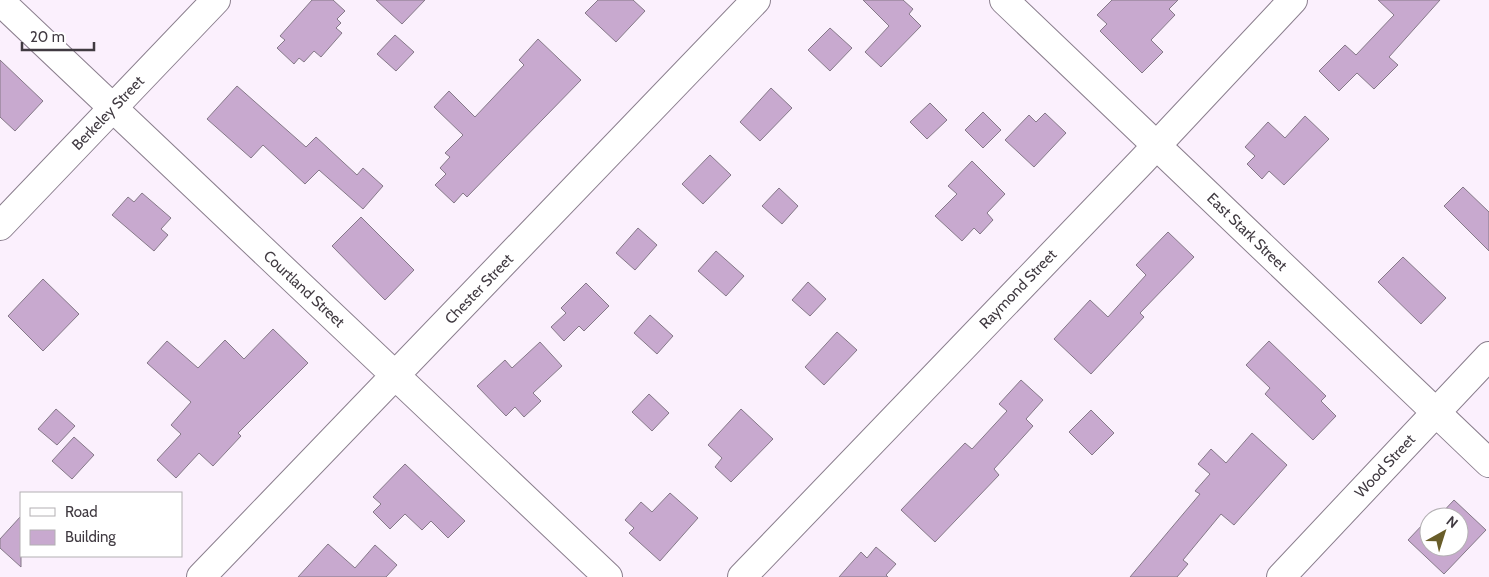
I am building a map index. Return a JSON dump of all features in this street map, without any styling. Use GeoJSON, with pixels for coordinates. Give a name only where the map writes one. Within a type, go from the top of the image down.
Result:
{"type":"FeatureCollection","features":[{"type":"Feature","properties":{"kind":"street","name":"Courtland Street"},"geometry":{"type":"LineString","coordinates":[[0,0],[608,577]]}},
{"type":"Feature","properties":{"kind":"street","name":"Berkeley Street"},"geometry":{"type":"LineString","coordinates":[[0,226],[216,0]]}},
{"type":"Feature","properties":{"kind":"street","name":"Chester Street"},"geometry":{"type":"LineString","coordinates":[[201,577],[756,0]]}},
{"type":"Feature","properties":{"kind":"street","name":"East Stark Street"},"geometry":{"type":"LineString","coordinates":[[1004,0],[1489,463]]}},
{"type":"Feature","properties":{"kind":"street","name":"Raymond Street"},"geometry":{"type":"LineString","coordinates":[[742,577],[1156,146],[1293,0]]}},
{"type":"Feature","properties":{"kind":"street","name":"Wood Street"},"geometry":{"type":"LineString","coordinates":[[1281,577],[1489,356]]}},
{"type":"Feature","properties":{"kind":"building"},"geometry":{"type":"Polygon","coordinates":[[[312,0],[333,0],[345,11],[337,19],[341,23],[336,28],[342,33],[321,57],[314,51],[304,62],[299,58],[294,64],[277,48],[285,40],[280,36],[312,0]]]}},
{"type":"Feature","properties":{"kind":"building"},"geometry":{"type":"Polygon","coordinates":[[[376,0],[425,0],[402,24],[376,0]]]}},
{"type":"Feature","properties":{"kind":"building"},"geometry":{"type":"Polygon","coordinates":[[[598,0],[633,0],[645,11],[616,42],[585,13],[598,0]]]}},
{"type":"Feature","properties":{"kind":"building"},"geometry":{"type":"Polygon","coordinates":[[[863,0],[903,0],[913,9],[909,14],[921,26],[881,67],[865,52],[889,26],[863,0]]]}},
{"type":"Feature","properties":{"kind":"building"},"geometry":{"type":"Polygon","coordinates":[[[1112,0],[1178,0],[1169,9],[1175,15],[1151,40],[1163,52],[1142,73],[1100,31],[1107,24],[1097,15],[1112,0]]]}},
{"type":"Feature","properties":{"kind":"building"},"geometry":{"type":"Polygon","coordinates":[[[1378,0],[1440,0],[1389,57],[1398,65],[1374,89],[1357,73],[1339,91],[1319,71],[1345,45],[1356,55],[1394,15],[1378,0]]]}},
{"type":"Feature","properties":{"kind":"building"},"geometry":{"type":"Polygon","coordinates":[[[830,28],[852,48],[830,71],[808,50],[830,28]]]}},
{"type":"Feature","properties":{"kind":"building"},"geometry":{"type":"Polygon","coordinates":[[[395,35],[414,52],[396,71],[377,54],[395,35]]]}},
{"type":"Feature","properties":{"kind":"building"},"geometry":{"type":"Polygon","coordinates":[[[538,39],[581,80],[467,197],[463,193],[454,203],[435,185],[446,174],[440,168],[450,157],[445,153],[463,135],[434,107],[449,91],[475,117],[524,65],[519,60],[538,39]]]}},
{"type":"Feature","properties":{"kind":"building"},"geometry":{"type":"Polygon","coordinates":[[[0,60],[43,101],[15,131],[0,117],[0,60]]]}},
{"type":"Feature","properties":{"kind":"building"},"geometry":{"type":"Polygon","coordinates":[[[237,86],[306,147],[316,137],[357,175],[363,168],[383,186],[363,209],[319,170],[305,184],[263,145],[251,158],[207,119],[237,86]]]}},
{"type":"Feature","properties":{"kind":"building"},"geometry":{"type":"Polygon","coordinates":[[[771,88],[792,108],[760,141],[740,122],[771,88]]]}},
{"type":"Feature","properties":{"kind":"building"},"geometry":{"type":"Polygon","coordinates":[[[930,103],[947,120],[927,139],[910,122],[930,103]]]}},
{"type":"Feature","properties":{"kind":"building"},"geometry":{"type":"Polygon","coordinates":[[[983,112],[1001,130],[983,148],[965,130],[983,112]]]}},
{"type":"Feature","properties":{"kind":"building"},"geometry":{"type":"Polygon","coordinates":[[[1045,113],[1066,133],[1034,167],[1005,140],[1029,115],[1036,122],[1045,113]]]}},
{"type":"Feature","properties":{"kind":"building"},"geometry":{"type":"Polygon","coordinates":[[[1305,116],[1329,139],[1284,185],[1269,171],[1262,179],[1247,164],[1255,156],[1245,147],[1268,122],[1285,138],[1305,116]]]}},
{"type":"Feature","properties":{"kind":"building"},"geometry":{"type":"Polygon","coordinates":[[[710,155],[731,175],[703,204],[682,184],[710,155]]]}},
{"type":"Feature","properties":{"kind":"building"},"geometry":{"type":"Polygon","coordinates":[[[972,161],[1005,194],[987,213],[993,220],[980,234],[974,228],[962,241],[935,216],[957,194],[948,186],[972,161]]]}},
{"type":"Feature","properties":{"kind":"building"},"geometry":{"type":"Polygon","coordinates":[[[1463,187],[1489,212],[1489,251],[1444,206],[1463,187]]]}},
{"type":"Feature","properties":{"kind":"building"},"geometry":{"type":"Polygon","coordinates":[[[779,188],[798,206],[782,224],[762,206],[779,188]]]}},
{"type":"Feature","properties":{"kind":"building"},"geometry":{"type":"Polygon","coordinates":[[[142,193],[171,218],[161,229],[168,235],[154,251],[112,215],[128,197],[134,202],[142,193]]]}},
{"type":"Feature","properties":{"kind":"building"},"geometry":{"type":"Polygon","coordinates":[[[361,217],[414,270],[385,300],[332,246],[361,217]]]}},
{"type":"Feature","properties":{"kind":"building"},"geometry":{"type":"Polygon","coordinates":[[[638,228],[657,245],[635,270],[616,253],[638,228]]]}},
{"type":"Feature","properties":{"kind":"building"},"geometry":{"type":"Polygon","coordinates":[[[1168,232],[1194,257],[1140,313],[1144,317],[1091,374],[1054,339],[1090,300],[1108,317],[1146,275],[1136,265],[1168,232]]]}},
{"type":"Feature","properties":{"kind":"building"},"geometry":{"type":"Polygon","coordinates":[[[716,251],[744,276],[726,296],[698,271],[716,251]]]}},
{"type":"Feature","properties":{"kind":"building"},"geometry":{"type":"Polygon","coordinates":[[[1403,257],[1446,298],[1421,324],[1378,282],[1403,257]]]}},
{"type":"Feature","properties":{"kind":"building"},"geometry":{"type":"Polygon","coordinates":[[[43,279],[79,314],[43,351],[8,316],[43,279]]]}},
{"type":"Feature","properties":{"kind":"building"},"geometry":{"type":"Polygon","coordinates":[[[808,282],[826,299],[810,316],[792,300],[808,282]]]}},
{"type":"Feature","properties":{"kind":"building"},"geometry":{"type":"Polygon","coordinates":[[[586,283],[609,306],[584,331],[579,326],[564,341],[551,327],[566,313],[561,308],[586,283]]]}},
{"type":"Feature","properties":{"kind":"building"},"geometry":{"type":"Polygon","coordinates":[[[650,315],[673,336],[657,354],[634,333],[650,315]]]}},
{"type":"Feature","properties":{"kind":"building"},"geometry":{"type":"Polygon","coordinates":[[[273,329],[308,363],[238,433],[241,436],[213,466],[199,453],[176,478],[157,460],[181,434],[171,425],[191,402],[147,363],[167,341],[198,368],[225,340],[244,359],[273,329]]]}},
{"type":"Feature","properties":{"kind":"building"},"geometry":{"type":"Polygon","coordinates":[[[837,332],[857,350],[824,385],[805,367],[837,332]]]}},
{"type":"Feature","properties":{"kind":"building"},"geometry":{"type":"Polygon","coordinates":[[[1269,341],[1326,396],[1321,401],[1336,416],[1313,440],[1265,394],[1270,388],[1246,365],[1269,341]]]}},
{"type":"Feature","properties":{"kind":"building"},"geometry":{"type":"Polygon","coordinates":[[[540,342],[562,366],[533,393],[541,401],[524,417],[515,407],[506,416],[477,386],[505,360],[512,368],[540,342]]]}},
{"type":"Feature","properties":{"kind":"building"},"geometry":{"type":"Polygon","coordinates":[[[1021,380],[1043,400],[1026,419],[1033,426],[994,469],[999,475],[935,542],[901,510],[965,443],[972,449],[1007,411],[999,404],[1021,380]]]}},
{"type":"Feature","properties":{"kind":"building"},"geometry":{"type":"Polygon","coordinates":[[[649,394],[669,413],[652,431],[632,412],[649,394]]]}},
{"type":"Feature","properties":{"kind":"building"},"geometry":{"type":"Polygon","coordinates":[[[56,409],[75,426],[57,445],[38,429],[56,409]]]}},
{"type":"Feature","properties":{"kind":"building"},"geometry":{"type":"Polygon","coordinates":[[[741,409],[773,439],[731,482],[715,467],[722,458],[708,445],[741,409]]]}},
{"type":"Feature","properties":{"kind":"building"},"geometry":{"type":"Polygon","coordinates":[[[1091,410],[1114,433],[1092,455],[1069,432],[1091,410]]]}},
{"type":"Feature","properties":{"kind":"building"},"geometry":{"type":"Polygon","coordinates":[[[1252,433],[1287,465],[1234,525],[1221,514],[1183,560],[1188,564],[1177,577],[1130,577],[1200,494],[1195,491],[1210,474],[1198,464],[1211,449],[1226,463],[1252,433]]]}},
{"type":"Feature","properties":{"kind":"building"},"geometry":{"type":"Polygon","coordinates":[[[74,437],[94,455],[72,479],[52,461],[74,437]]]}},
{"type":"Feature","properties":{"kind":"building"},"geometry":{"type":"Polygon","coordinates":[[[405,464],[465,521],[448,538],[431,521],[422,530],[405,514],[390,529],[373,512],[381,504],[373,497],[405,464]]]}},
{"type":"Feature","properties":{"kind":"building"},"geometry":{"type":"Polygon","coordinates":[[[670,493],[698,518],[660,561],[629,533],[634,528],[625,520],[641,502],[652,512],[670,493]]]}},
{"type":"Feature","properties":{"kind":"building"},"geometry":{"type":"Polygon","coordinates":[[[1454,500],[1461,507],[1447,507],[1454,500]]]}},
{"type":"Feature","properties":{"kind":"building"},"geometry":{"type":"Polygon","coordinates":[[[1469,514],[1486,530],[1469,548],[1469,514]]]}},
{"type":"Feature","properties":{"kind":"building"},"geometry":{"type":"Polygon","coordinates":[[[20,517],[21,567],[0,548],[0,539],[20,517]]]}},
{"type":"Feature","properties":{"kind":"building"},"geometry":{"type":"Polygon","coordinates":[[[1419,528],[1419,550],[1408,540],[1419,528]]]}},
{"type":"Feature","properties":{"kind":"building"},"geometry":{"type":"Polygon","coordinates":[[[328,544],[355,568],[375,545],[397,565],[386,577],[298,577],[328,544]]]}},
{"type":"Feature","properties":{"kind":"building"},"geometry":{"type":"Polygon","coordinates":[[[876,547],[896,564],[886,575],[888,577],[839,577],[861,552],[867,558],[876,547]]]}},
{"type":"Feature","properties":{"kind":"building"},"geometry":{"type":"Polygon","coordinates":[[[1426,557],[1460,557],[1444,574],[1426,557]]]}}]}
